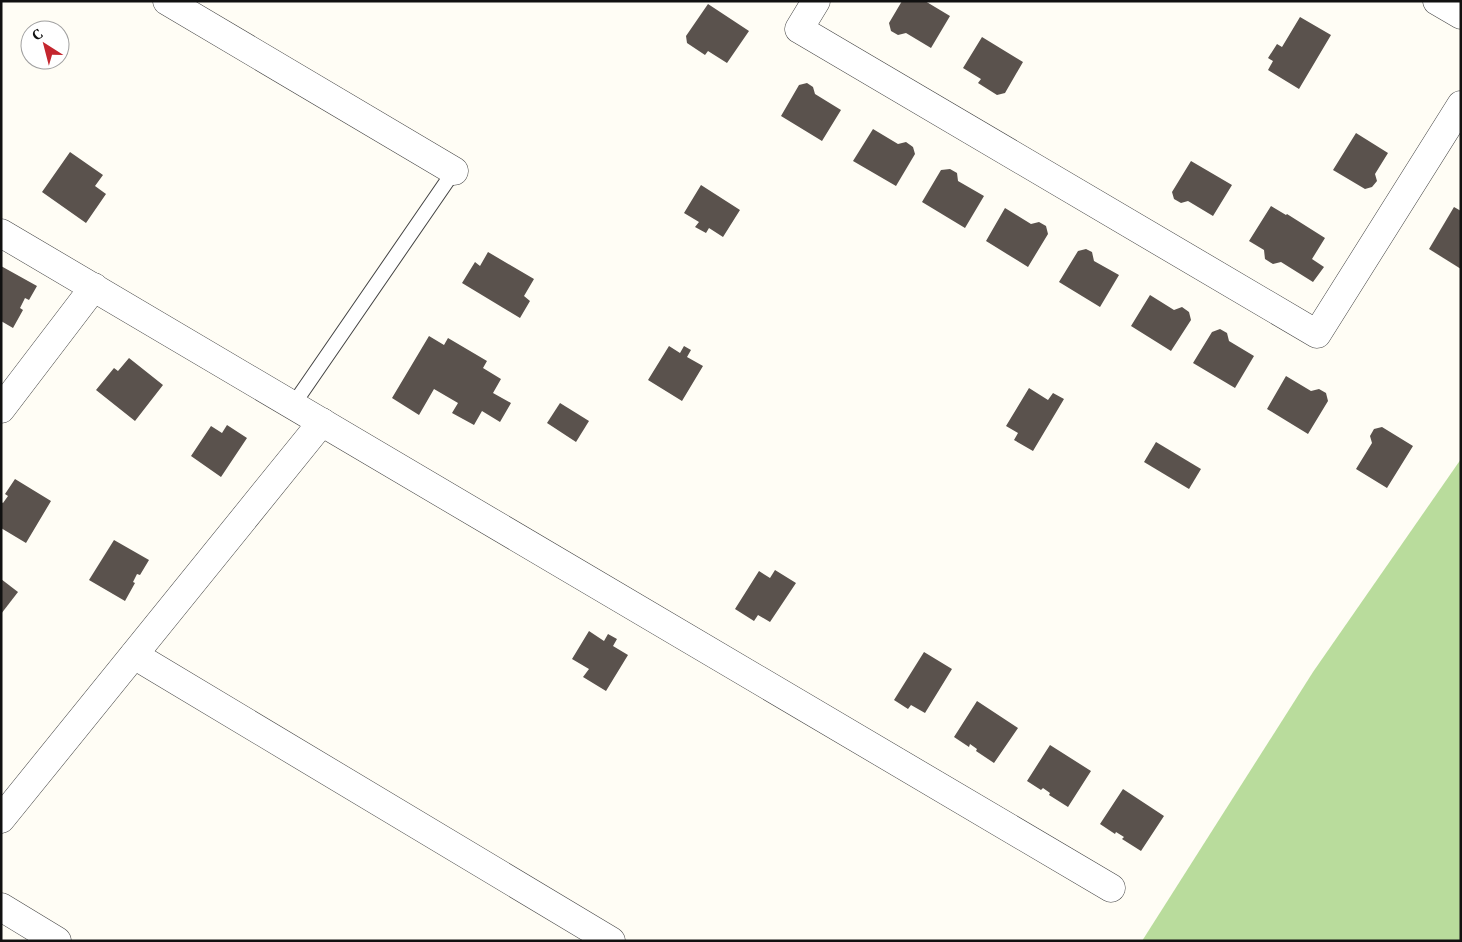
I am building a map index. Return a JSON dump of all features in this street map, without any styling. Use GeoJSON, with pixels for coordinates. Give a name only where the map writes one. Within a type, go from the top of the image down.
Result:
{"type":"FeatureCollection","features":[{"type":"Feature","properties":{"kind":"street"},"geometry":{"type":"LineString","coordinates":[[166,1],[454,171]]}},
{"type":"Feature","properties":{"kind":"street"},"geometry":{"type":"LineString","coordinates":[[816,1],[799,29],[1317,334],[1461,105]]}},
{"type":"Feature","properties":{"kind":"street"},"geometry":{"type":"LineString","coordinates":[[1437,1],[1461,15]]}},
{"type":"Feature","properties":{"kind":"street"},"geometry":{"type":"LineString","coordinates":[[1,233],[1111,888]]}},
{"type":"Feature","properties":{"kind":"street"},"geometry":{"type":"LineString","coordinates":[[1,409],[94,287]]}},
{"type":"Feature","properties":{"kind":"street"},"geometry":{"type":"LineString","coordinates":[[1,820],[322,422]]}},
{"type":"Feature","properties":{"kind":"street"},"geometry":{"type":"LineString","coordinates":[[134,655],[611,941]]}},
{"type":"Feature","properties":{"kind":"street"},"geometry":{"type":"LineString","coordinates":[[1,907],[57,941]]}},
{"type":"Feature","properties":{"kind":"lane"},"geometry":{"type":"LineString","coordinates":[[293,405],[454,171]]}},
{"type":"Feature","properties":{"kind":"green space"},"geometry":{"type":"Polygon","coordinates":[[[1461,459],[1461,941],[1142,941],[1313,672],[1461,459]]]}},
{"type":"Feature","properties":{"kind":"building"},"geometry":{"type":"Polygon","coordinates":[[[902,1],[925,1],[950,16],[931,48],[906,33],[898,35],[891,31],[889,23],[902,1]]]}},
{"type":"Feature","properties":{"kind":"building"},"geometry":{"type":"Polygon","coordinates":[[[708,4],[749,31],[727,63],[708,51],[705,55],[687,43],[686,36],[708,4]]]}},
{"type":"Feature","properties":{"kind":"building"},"geometry":{"type":"Polygon","coordinates":[[[1300,17],[1331,35],[1299,89],[1268,70],[1273,61],[1268,58],[1277,44],[1282,47],[1300,17]]]}},
{"type":"Feature","properties":{"kind":"building"},"geometry":{"type":"Polygon","coordinates":[[[982,37],[1023,62],[1005,93],[997,95],[978,83],[981,79],[963,68],[982,37]]]}},
{"type":"Feature","properties":{"kind":"building"},"geometry":{"type":"Polygon","coordinates":[[[807,83],[813,87],[815,94],[841,110],[822,141],[781,116],[799,85],[807,83]]]}},
{"type":"Feature","properties":{"kind":"building"},"geometry":{"type":"Polygon","coordinates":[[[873,129],[898,144],[906,142],[913,147],[915,154],[896,186],[853,161],[873,129]]]}},
{"type":"Feature","properties":{"kind":"building"},"geometry":{"type":"Polygon","coordinates":[[[1356,133],[1388,153],[1375,174],[1377,181],[1372,187],[1365,189],[1333,170],[1356,133]]]}},
{"type":"Feature","properties":{"kind":"building"},"geometry":{"type":"Polygon","coordinates":[[[70,152],[103,175],[95,186],[106,194],[86,223],[42,192],[70,152]]]}},
{"type":"Feature","properties":{"kind":"building"},"geometry":{"type":"Polygon","coordinates":[[[1191,161],[1232,185],[1213,216],[1188,201],[1181,203],[1174,199],[1172,192],[1191,161]]]}},
{"type":"Feature","properties":{"kind":"building"},"geometry":{"type":"Polygon","coordinates":[[[950,169],[957,173],[958,181],[984,196],[965,228],[922,202],[941,170],[950,169]]]}},
{"type":"Feature","properties":{"kind":"building"},"geometry":{"type":"Polygon","coordinates":[[[701,185],[740,210],[723,237],[709,228],[706,233],[695,227],[699,222],[684,213],[701,185]]]}},
{"type":"Feature","properties":{"kind":"building"},"geometry":{"type":"Polygon","coordinates":[[[1271,206],[1325,238],[1312,259],[1324,267],[1313,282],[1281,262],[1273,264],[1265,259],[1264,250],[1249,241],[1271,206]]]}},
{"type":"Feature","properties":{"kind":"building"},"geometry":{"type":"Polygon","coordinates":[[[1454,207],[1461,211],[1461,269],[1429,249],[1454,207]]]}},
{"type":"Feature","properties":{"kind":"building"},"geometry":{"type":"Polygon","coordinates":[[[1005,208],[1031,224],[1039,222],[1046,226],[1048,234],[1028,267],[986,241],[1005,208]]]}},
{"type":"Feature","properties":{"kind":"building"},"geometry":{"type":"Polygon","coordinates":[[[1086,249],[1092,252],[1094,261],[1119,275],[1100,307],[1059,282],[1078,251],[1086,249]]]}},
{"type":"Feature","properties":{"kind":"building"},"geometry":{"type":"Polygon","coordinates":[[[488,252],[534,279],[524,296],[530,301],[520,318],[462,283],[475,262],[480,266],[488,252]]]}},
{"type":"Feature","properties":{"kind":"building"},"geometry":{"type":"Polygon","coordinates":[[[1,266],[37,286],[29,300],[25,298],[20,308],[23,310],[13,328],[1,321],[1,266]]]}},
{"type":"Feature","properties":{"kind":"building"},"geometry":{"type":"Polygon","coordinates":[[[1150,295],[1174,310],[1182,307],[1189,312],[1191,320],[1171,351],[1131,326],[1150,295]]]}},
{"type":"Feature","properties":{"kind":"building"},"geometry":{"type":"Polygon","coordinates":[[[1220,329],[1227,333],[1229,341],[1254,356],[1235,388],[1193,363],[1212,332],[1220,329]]]}},
{"type":"Feature","properties":{"kind":"building"},"geometry":{"type":"Polygon","coordinates":[[[429,336],[444,345],[448,338],[487,361],[483,368],[501,379],[493,393],[511,403],[500,422],[482,411],[474,425],[452,413],[458,403],[434,389],[419,415],[392,398],[429,336]]]}},
{"type":"Feature","properties":{"kind":"building"},"geometry":{"type":"Polygon","coordinates":[[[669,346],[680,353],[684,346],[691,350],[687,357],[703,366],[682,401],[648,380],[669,346]]]}},
{"type":"Feature","properties":{"kind":"building"},"geometry":{"type":"Polygon","coordinates":[[[129,358],[163,385],[135,421],[96,390],[114,368],[118,371],[129,358]]]}},
{"type":"Feature","properties":{"kind":"building"},"geometry":{"type":"Polygon","coordinates":[[[1286,376],[1311,391],[1319,389],[1326,393],[1328,401],[1308,434],[1267,409],[1286,376]]]}},
{"type":"Feature","properties":{"kind":"building"},"geometry":{"type":"Polygon","coordinates":[[[1029,388],[1048,400],[1053,393],[1064,399],[1033,451],[1014,440],[1018,433],[1006,426],[1029,388]]]}},
{"type":"Feature","properties":{"kind":"building"},"geometry":{"type":"Polygon","coordinates":[[[560,403],[589,421],[576,442],[547,423],[560,403]]]}},
{"type":"Feature","properties":{"kind":"building"},"geometry":{"type":"Polygon","coordinates":[[[227,425],[247,438],[221,477],[191,456],[211,426],[222,433],[227,425]]]}},
{"type":"Feature","properties":{"kind":"building"},"geometry":{"type":"Polygon","coordinates":[[[1382,427],[1413,446],[1387,488],[1356,469],[1372,443],[1370,436],[1374,429],[1382,427]]]}},
{"type":"Feature","properties":{"kind":"building"},"geometry":{"type":"Polygon","coordinates":[[[1156,442],[1201,469],[1189,489],[1144,462],[1156,442]]]}},
{"type":"Feature","properties":{"kind":"building"},"geometry":{"type":"Polygon","coordinates":[[[15,479],[51,501],[26,543],[1,528],[1,502],[3,503],[8,496],[5,494],[15,479]]]}},
{"type":"Feature","properties":{"kind":"building"},"geometry":{"type":"Polygon","coordinates":[[[114,540],[149,560],[140,575],[137,574],[133,582],[135,583],[125,601],[89,580],[114,540]]]}},
{"type":"Feature","properties":{"kind":"building"},"geometry":{"type":"Polygon","coordinates":[[[775,570],[796,583],[770,622],[758,615],[754,621],[735,609],[759,571],[770,578],[775,570]]]}},
{"type":"Feature","properties":{"kind":"building"},"geometry":{"type":"Polygon","coordinates":[[[1,579],[18,592],[1,614],[1,579]]]}},
{"type":"Feature","properties":{"kind":"building"},"geometry":{"type":"Polygon","coordinates":[[[589,631],[604,641],[608,634],[617,639],[613,646],[628,655],[606,691],[583,677],[589,669],[572,659],[589,631]]]}},
{"type":"Feature","properties":{"kind":"building"},"geometry":{"type":"Polygon","coordinates":[[[924,652],[952,669],[925,713],[911,705],[908,709],[894,700],[924,652]]]}},
{"type":"Feature","properties":{"kind":"building"},"geometry":{"type":"Polygon","coordinates":[[[977,701],[1018,728],[994,763],[976,751],[977,749],[970,744],[969,747],[954,737],[977,701]]]}},
{"type":"Feature","properties":{"kind":"building"},"geometry":{"type":"Polygon","coordinates":[[[1050,745],[1091,771],[1068,807],[1049,795],[1050,793],[1043,788],[1041,790],[1027,781],[1050,745]]]}},
{"type":"Feature","properties":{"kind":"building"},"geometry":{"type":"Polygon","coordinates":[[[1123,789],[1164,816],[1141,851],[1122,839],[1124,837],[1116,832],[1115,834],[1100,824],[1123,789]]]}}]}
